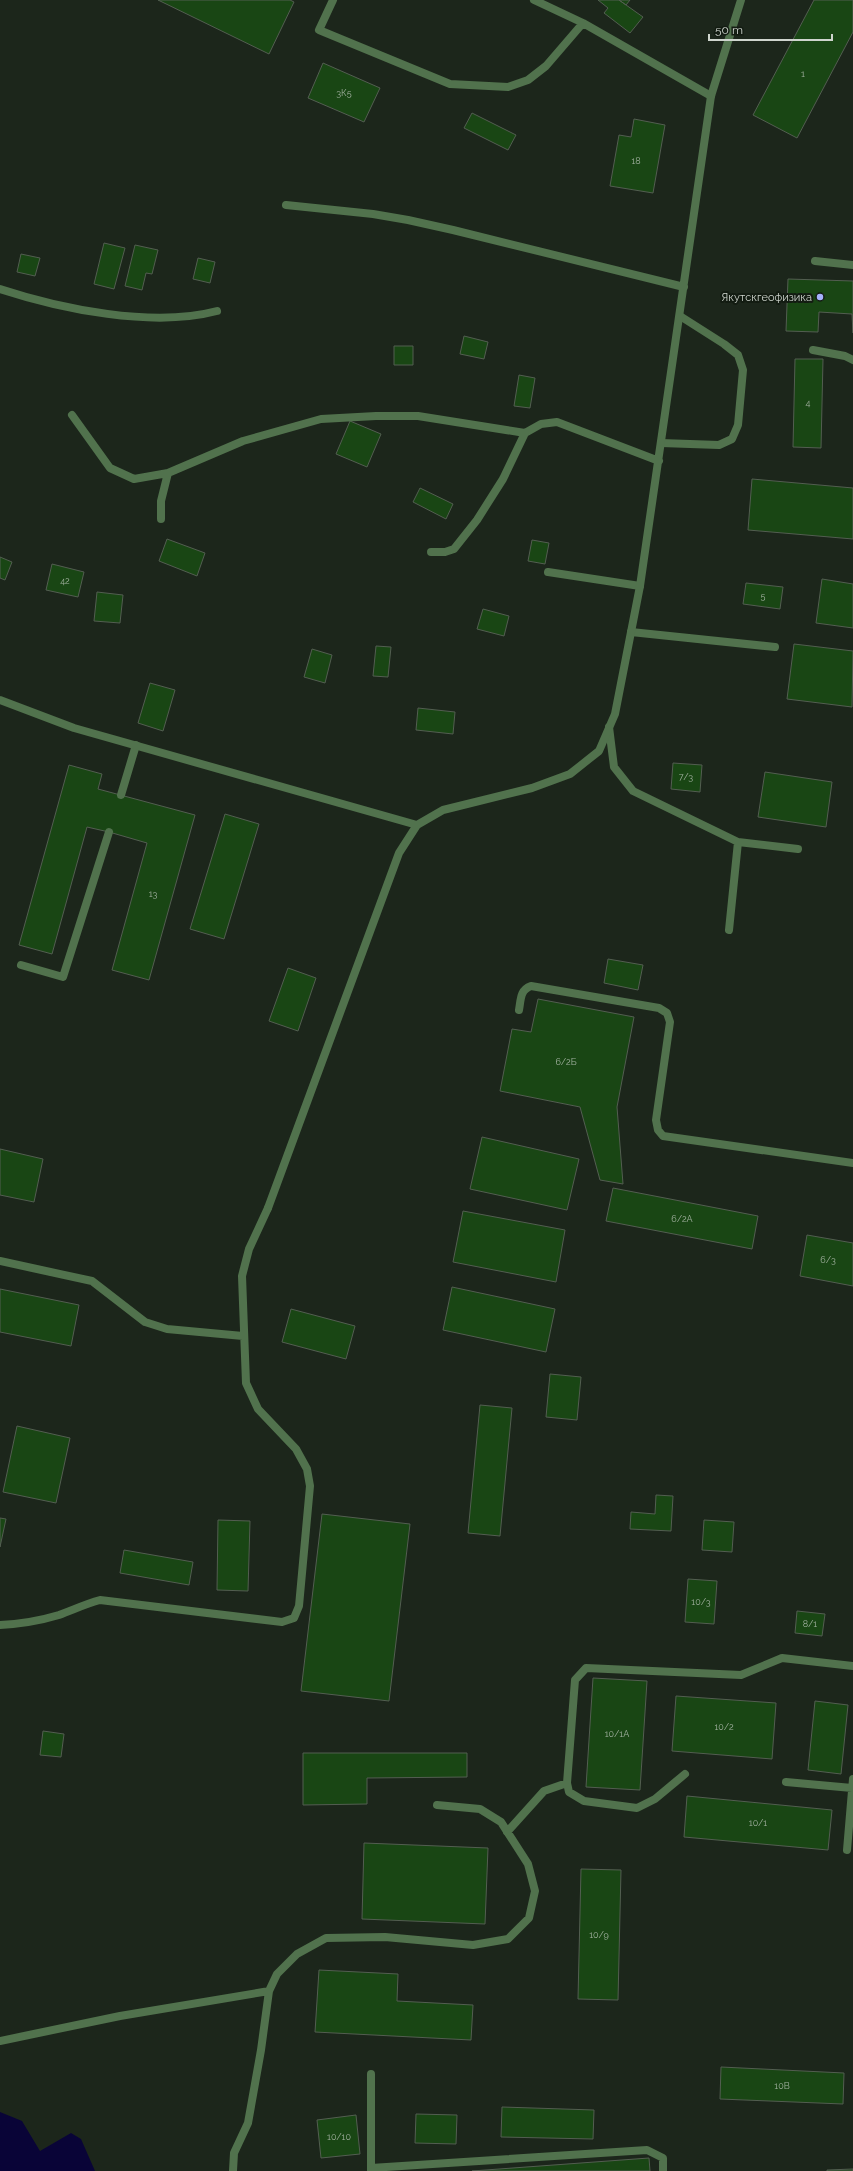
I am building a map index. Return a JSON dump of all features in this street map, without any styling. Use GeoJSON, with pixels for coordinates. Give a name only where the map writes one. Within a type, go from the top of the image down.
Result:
{"type":"FeatureCollection","features":[{"type":"Feature","properties":{"kind":"street"},"geometry":{"type":"LineString","coordinates":[[333,0],[319,30],[450,84],[508,87],[528,80],[546,66],[582,23]]}},
{"type":"Feature","properties":{"kind":"street"},"geometry":{"type":"LineString","coordinates":[[534,0],[582,23],[711,96]]}},
{"type":"Feature","properties":{"kind":"street"},"geometry":{"type":"LineString","coordinates":[[0,1625],[27,1623],[59,1614],[83,1604],[100,1600],[282,1622],[294,1618],[300,1606],[310,1486],[307,1469],[296,1449],[258,1409],[246,1382],[243,1336],[242,1276],[249,1249],[268,1208],[399,853],[417,825],[443,810],[532,788],[570,774],[599,751],[615,714],[640,586],[711,96],[741,0]]}},
{"type":"Feature","properties":{"kind":"street"},"geometry":{"type":"LineString","coordinates":[[286,205],[373,214],[416,222],[684,287]]}},
{"type":"Feature","properties":{"kind":"street"},"geometry":{"type":"LineString","coordinates":[[815,261],[853,265]]}},
{"type":"Feature","properties":{"kind":"street"},"geometry":{"type":"LineString","coordinates":[[0,289],[29,298],[132,317],[166,319],[198,316],[217,311]]}},
{"type":"Feature","properties":{"kind":"street"},"geometry":{"type":"LineString","coordinates":[[661,443],[719,445],[732,439],[738,426],[743,370],[738,355],[724,344],[680,316]]}},
{"type":"Feature","properties":{"kind":"street"},"geometry":{"type":"LineString","coordinates":[[813,350],[845,356],[853,360]]}},
{"type":"Feature","properties":{"kind":"street"},"geometry":{"type":"LineString","coordinates":[[72,415],[110,468],[134,480],[168,473],[243,441],[321,419],[376,416],[418,416],[526,433]]}},
{"type":"Feature","properties":{"kind":"street"},"geometry":{"type":"LineString","coordinates":[[431,552],[445,552],[454,548],[478,520],[503,479],[526,433],[541,424],[557,422],[659,461]]}},
{"type":"Feature","properties":{"kind":"street"},"geometry":{"type":"LineString","coordinates":[[161,519],[161,501],[168,473]]}},
{"type":"Feature","properties":{"kind":"street"},"geometry":{"type":"LineString","coordinates":[[548,572],[640,586]]}},
{"type":"Feature","properties":{"kind":"street"},"geometry":{"type":"LineString","coordinates":[[631,632],[776,647]]}},
{"type":"Feature","properties":{"kind":"street"},"geometry":{"type":"LineString","coordinates":[[0,700],[74,728],[417,825]]}},
{"type":"Feature","properties":{"kind":"street"},"geometry":{"type":"LineString","coordinates":[[609,727],[610,750],[614,767],[633,791],[738,842],[798,849]]}},
{"type":"Feature","properties":{"kind":"street"},"geometry":{"type":"LineString","coordinates":[[120,795],[136,745]]}},
{"type":"Feature","properties":{"kind":"street"},"geometry":{"type":"LineString","coordinates":[[20,965],[63,977],[109,832]]}},
{"type":"Feature","properties":{"kind":"street"},"geometry":{"type":"LineString","coordinates":[[729,930],[738,842]]}},
{"type":"Feature","properties":{"kind":"street"},"geometry":{"type":"LineString","coordinates":[[519,1010],[521,994],[525,988],[531,986],[659,1008],[667,1013],[670,1022],[656,1120],[658,1130],[663,1136],[853,1163]]}},
{"type":"Feature","properties":{"kind":"street"},"geometry":{"type":"LineString","coordinates":[[0,1261],[92,1281],[145,1322],[167,1329],[243,1336]]}},
{"type":"Feature","properties":{"kind":"street"},"geometry":{"type":"LineString","coordinates":[[685,1774],[655,1799],[637,1808],[584,1801],[569,1792],[567,1783],[575,1680],[586,1668],[741,1675],[782,1658],[853,1666]]}},
{"type":"Feature","properties":{"kind":"street"},"geometry":{"type":"LineString","coordinates":[[786,1782],[853,1784],[847,1850]]}},
{"type":"Feature","properties":{"kind":"street"},"geometry":{"type":"LineString","coordinates":[[507,1832],[544,1791],[567,1783]]}},
{"type":"Feature","properties":{"kind":"street"},"geometry":{"type":"LineString","coordinates":[[233,2171],[234,2154],[248,2123],[262,2050],[269,1991],[276,1974],[297,1954],[326,1938],[384,1937],[473,1945],[508,1939],[529,1918],[534,1891],[528,1864],[501,1822],[480,1809],[437,1805]]}},
{"type":"Feature","properties":{"kind":"street"},"geometry":{"type":"LineString","coordinates":[[0,2042],[120,2016],[269,1991]]}},
{"type":"Feature","properties":{"kind":"street"},"geometry":{"type":"LineString","coordinates":[[371,2074],[371,2170],[647,2150],[663,2158],[664,2171]]}},
{"type":"Feature","properties":{"kind":"shaded area"},"geometry":{"type":"Polygon","coordinates":[[[0,2112],[22,2121],[40,2151],[71,2133],[81,2139],[95,2171],[0,2171],[0,2112]]]}},
{"type":"Feature","properties":{"kind":"building"},"geometry":{"type":"Polygon","coordinates":[[[158,0],[290,0],[294,2],[269,54],[158,0]]]}},
{"type":"Feature","properties":{"kind":"building"},"geometry":{"type":"Polygon","coordinates":[[[598,0],[619,0],[643,17],[630,33],[604,13],[608,8],[598,0]]]}},
{"type":"Feature","properties":{"kind":"building"},"geometry":{"type":"Polygon","coordinates":[[[619,0],[630,0],[626,5],[619,0]]]}},
{"type":"Feature","properties":{"kind":"building"},"geometry":{"type":"Polygon","coordinates":[[[814,0],[853,0],[853,32],[797,138],[753,115],[814,0]]]}},
{"type":"Feature","properties":{"kind":"building"},"geometry":{"type":"Polygon","coordinates":[[[323,63],[380,88],[364,122],[308,98],[323,63]]]}},
{"type":"Feature","properties":{"kind":"building"},"geometry":{"type":"Polygon","coordinates":[[[472,113],[516,135],[508,150],[464,128],[472,113]]]}},
{"type":"Feature","properties":{"kind":"building"},"geometry":{"type":"Polygon","coordinates":[[[634,119],[665,125],[653,193],[610,186],[619,135],[631,137],[634,119]]]}},
{"type":"Feature","properties":{"kind":"building"},"geometry":{"type":"Polygon","coordinates":[[[104,243],[125,248],[114,289],[94,284],[104,243]]]}},
{"type":"Feature","properties":{"kind":"building"},"geometry":{"type":"Polygon","coordinates":[[[135,245],[158,250],[152,274],[146,273],[142,290],[125,286],[135,245]]]}},
{"type":"Feature","properties":{"kind":"building"},"geometry":{"type":"Polygon","coordinates":[[[21,254],[40,258],[35,276],[17,272],[21,254]]]}},
{"type":"Feature","properties":{"kind":"building"},"geometry":{"type":"Polygon","coordinates":[[[198,258],[215,262],[210,283],[193,279],[198,258]]]}},
{"type":"Feature","properties":{"kind":"building","name":"Якутскгеофизика"},"geometry":{"type":"Polygon","coordinates":[[[788,279],[853,281],[853,333],[852,314],[819,312],[818,332],[786,331],[788,279]]]}},
{"type":"Feature","properties":{"kind":"building"},"geometry":{"type":"Polygon","coordinates":[[[464,336],[488,342],[484,359],[460,354],[464,336]]]}},
{"type":"Feature","properties":{"kind":"building"},"geometry":{"type":"Polygon","coordinates":[[[394,346],[413,346],[413,365],[394,365],[394,346]]]}},
{"type":"Feature","properties":{"kind":"building"},"geometry":{"type":"Polygon","coordinates":[[[795,359],[823,359],[821,448],[793,447],[795,359]]]}},
{"type":"Feature","properties":{"kind":"building"},"geometry":{"type":"Polygon","coordinates":[[[519,375],[535,378],[530,408],[514,406],[519,375]]]}},
{"type":"Feature","properties":{"kind":"building"},"geometry":{"type":"Polygon","coordinates":[[[350,421],[381,434],[367,467],[336,454],[350,421]]]}},
{"type":"Feature","properties":{"kind":"building"},"geometry":{"type":"Polygon","coordinates":[[[752,479],[853,488],[853,539],[748,530],[752,479]]]}},
{"type":"Feature","properties":{"kind":"building"},"geometry":{"type":"Polygon","coordinates":[[[420,488],[453,504],[446,519],[413,502],[420,488]]]}},
{"type":"Feature","properties":{"kind":"building"},"geometry":{"type":"Polygon","coordinates":[[[167,539],[205,553],[197,576],[159,561],[167,539]]]}},
{"type":"Feature","properties":{"kind":"building"},"geometry":{"type":"Polygon","coordinates":[[[532,540],[549,543],[545,564],[528,561],[532,540]]]}},
{"type":"Feature","properties":{"kind":"building"},"geometry":{"type":"Polygon","coordinates":[[[0,557],[12,562],[5,580],[0,578],[0,557]]]}},
{"type":"Feature","properties":{"kind":"building"},"geometry":{"type":"Polygon","coordinates":[[[52,564],[84,572],[78,597],[46,590],[52,564]]]}},
{"type":"Feature","properties":{"kind":"building"},"geometry":{"type":"Polygon","coordinates":[[[822,579],[853,584],[853,628],[816,623],[822,579]]]}},
{"type":"Feature","properties":{"kind":"building"},"geometry":{"type":"Polygon","coordinates":[[[746,583],[783,587],[780,609],[743,604],[746,583]]]}},
{"type":"Feature","properties":{"kind":"building"},"geometry":{"type":"Polygon","coordinates":[[[97,592],[123,595],[120,623],[94,621],[97,592]]]}},
{"type":"Feature","properties":{"kind":"building"},"geometry":{"type":"Polygon","coordinates":[[[483,609],[509,616],[504,636],[477,629],[483,609]]]}},
{"type":"Feature","properties":{"kind":"building"},"geometry":{"type":"Polygon","coordinates":[[[794,644],[853,651],[852,707],[787,699],[794,644]]]}},
{"type":"Feature","properties":{"kind":"building"},"geometry":{"type":"Polygon","coordinates":[[[376,646],[391,647],[388,677],[373,676],[376,646]]]}},
{"type":"Feature","properties":{"kind":"building"},"geometry":{"type":"Polygon","coordinates":[[[312,649],[332,655],[325,683],[304,677],[312,649]]]}},
{"type":"Feature","properties":{"kind":"building"},"geometry":{"type":"Polygon","coordinates":[[[150,683],[175,690],[163,731],[138,723],[150,683]]]}},
{"type":"Feature","properties":{"kind":"building"},"geometry":{"type":"Polygon","coordinates":[[[418,708],[455,712],[453,734],[416,730],[418,708]]]}},
{"type":"Feature","properties":{"kind":"building"},"geometry":{"type":"Polygon","coordinates":[[[673,763],[702,765],[700,792],[671,789],[673,763]]]}},
{"type":"Feature","properties":{"kind":"building"},"geometry":{"type":"Polygon","coordinates":[[[69,765],[102,774],[98,789],[195,815],[149,980],[112,970],[147,843],[109,832],[87,827],[52,954],[19,945],[69,765]]]}},
{"type":"Feature","properties":{"kind":"building"},"geometry":{"type":"Polygon","coordinates":[[[765,772],[832,782],[826,827],[758,817],[765,772]]]}},
{"type":"Feature","properties":{"kind":"building"},"geometry":{"type":"Polygon","coordinates":[[[225,814],[259,824],[224,939],[190,929],[225,814]]]}},
{"type":"Feature","properties":{"kind":"building"},"geometry":{"type":"Polygon","coordinates":[[[608,959],[643,965],[638,990],[604,983],[608,959]]]}},
{"type":"Feature","properties":{"kind":"building"},"geometry":{"type":"Polygon","coordinates":[[[288,968],[316,978],[298,1031],[269,1021],[288,968]]]}},
{"type":"Feature","properties":{"kind":"building"},"geometry":{"type":"Polygon","coordinates":[[[538,999],[634,1017],[617,1107],[623,1184],[600,1180],[580,1107],[500,1091],[512,1029],[531,1032],[538,999]]]}},
{"type":"Feature","properties":{"kind":"building"},"geometry":{"type":"Polygon","coordinates":[[[482,1137],[579,1159],[567,1210],[470,1189],[482,1137]]]}},
{"type":"Feature","properties":{"kind":"building"},"geometry":{"type":"Polygon","coordinates":[[[0,1149],[43,1159],[34,1202],[0,1195],[0,1149]]]}},
{"type":"Feature","properties":{"kind":"building"},"geometry":{"type":"Polygon","coordinates":[[[613,1188],[758,1216],[752,1249],[606,1221],[613,1188]]]}},
{"type":"Feature","properties":{"kind":"building"},"geometry":{"type":"Polygon","coordinates":[[[463,1211],[565,1230],[556,1282],[453,1262],[463,1211]]]}},
{"type":"Feature","properties":{"kind":"building"},"geometry":{"type":"Polygon","coordinates":[[[807,1235],[853,1243],[853,1286],[800,1276],[807,1235]]]}},
{"type":"Feature","properties":{"kind":"building"},"geometry":{"type":"Polygon","coordinates":[[[452,1287],[555,1309],[546,1352],[443,1330],[452,1287]]]}},
{"type":"Feature","properties":{"kind":"building"},"geometry":{"type":"Polygon","coordinates":[[[0,1289],[79,1305],[71,1346],[0,1332],[0,1289]]]}},
{"type":"Feature","properties":{"kind":"building"},"geometry":{"type":"Polygon","coordinates":[[[291,1309],[355,1326],[346,1359],[282,1342],[291,1309]]]}},
{"type":"Feature","properties":{"kind":"building"},"geometry":{"type":"Polygon","coordinates":[[[550,1374],[581,1377],[577,1420],[546,1417],[550,1374]]]}},
{"type":"Feature","properties":{"kind":"building"},"geometry":{"type":"Polygon","coordinates":[[[480,1405],[512,1408],[500,1536],[468,1533],[480,1405]]]}},
{"type":"Feature","properties":{"kind":"building"},"geometry":{"type":"Polygon","coordinates":[[[17,1426],[70,1438],[56,1503],[3,1492],[17,1426]]]}},
{"type":"Feature","properties":{"kind":"building"},"geometry":{"type":"Polygon","coordinates":[[[656,1495],[673,1496],[671,1531],[630,1529],[631,1512],[655,1514],[656,1495]]]}},
{"type":"Feature","properties":{"kind":"building"},"geometry":{"type":"Polygon","coordinates":[[[322,1514],[410,1524],[389,1701],[301,1691],[322,1514]]]}},
{"type":"Feature","properties":{"kind":"building"},"geometry":{"type":"Polygon","coordinates":[[[0,1518],[6,1519],[0,1547],[0,1518]]]}},
{"type":"Feature","properties":{"kind":"building"},"geometry":{"type":"Polygon","coordinates":[[[218,1520],[250,1521],[248,1591],[217,1590],[218,1520]]]}},
{"type":"Feature","properties":{"kind":"building"},"geometry":{"type":"Polygon","coordinates":[[[704,1520],[734,1522],[732,1552],[702,1550],[704,1520]]]}},
{"type":"Feature","properties":{"kind":"building"},"geometry":{"type":"Polygon","coordinates":[[[124,1550],[193,1562],[189,1585],[120,1573],[124,1550]]]}},
{"type":"Feature","properties":{"kind":"building"},"geometry":{"type":"Polygon","coordinates":[[[688,1579],[717,1581],[714,1624],[685,1622],[688,1579]]]}},
{"type":"Feature","properties":{"kind":"building"},"geometry":{"type":"Polygon","coordinates":[[[797,1611],[825,1614],[822,1636],[795,1633],[797,1611]]]}},
{"type":"Feature","properties":{"kind":"building"},"geometry":{"type":"Polygon","coordinates":[[[593,1678],[647,1681],[640,1790],[586,1787],[593,1678]]]}},
{"type":"Feature","properties":{"kind":"building"},"geometry":{"type":"Polygon","coordinates":[[[676,1696],[776,1703],[772,1759],[672,1751],[676,1696]]]}},
{"type":"Feature","properties":{"kind":"building"},"geometry":{"type":"Polygon","coordinates":[[[815,1701],[848,1705],[841,1774],[808,1770],[815,1701]]]}},
{"type":"Feature","properties":{"kind":"building"},"geometry":{"type":"Polygon","coordinates":[[[43,1731],[64,1734],[61,1757],[40,1755],[43,1731]]]}},
{"type":"Feature","properties":{"kind":"building"},"geometry":{"type":"Polygon","coordinates":[[[303,1753],[467,1753],[467,1777],[367,1778],[367,1804],[303,1805],[303,1753]]]}},
{"type":"Feature","properties":{"kind":"building"},"geometry":{"type":"Polygon","coordinates":[[[687,1796],[832,1810],[828,1850],[684,1837],[687,1796]]]}},
{"type":"Feature","properties":{"kind":"building"},"geometry":{"type":"Polygon","coordinates":[[[364,1843],[488,1848],[485,1924],[362,1919],[364,1843]]]}},
{"type":"Feature","properties":{"kind":"building"},"geometry":{"type":"Polygon","coordinates":[[[581,1869],[621,1870],[618,2000],[578,1999],[581,1869]]]}},
{"type":"Feature","properties":{"kind":"building"},"geometry":{"type":"Polygon","coordinates":[[[319,1970],[398,1974],[397,2001],[473,2005],[471,2040],[315,2032],[319,1970]]]}},
{"type":"Feature","properties":{"kind":"building"},"geometry":{"type":"Polygon","coordinates":[[[721,2067],[844,2073],[843,2104],[720,2099],[721,2067]]]}},
{"type":"Feature","properties":{"kind":"building"},"geometry":{"type":"Polygon","coordinates":[[[502,2107],[594,2110],[593,2139],[501,2137],[502,2107]]]}},
{"type":"Feature","properties":{"kind":"building"},"geometry":{"type":"Polygon","coordinates":[[[416,2114],[457,2115],[456,2144],[415,2143],[416,2114]]]}},
{"type":"Feature","properties":{"kind":"building"},"geometry":{"type":"Polygon","coordinates":[[[356,2115],[360,2154],[321,2158],[317,2120],[356,2115]]]}},
{"type":"Feature","properties":{"kind":"building"},"geometry":{"type":"Polygon","coordinates":[[[649,2158],[650,2171],[472,2171],[649,2158]]]}},
{"type":"Feature","properties":{"kind":"building"},"geometry":{"type":"Polygon","coordinates":[[[853,2169],[853,2171],[827,2171],[827,2170],[853,2169]]]}},
{"type":"Feature","properties":{"kind":"place","name":"Якутскгеофизика"},"geometry":{"type":"Point","coordinates":[820,297]}}]}
